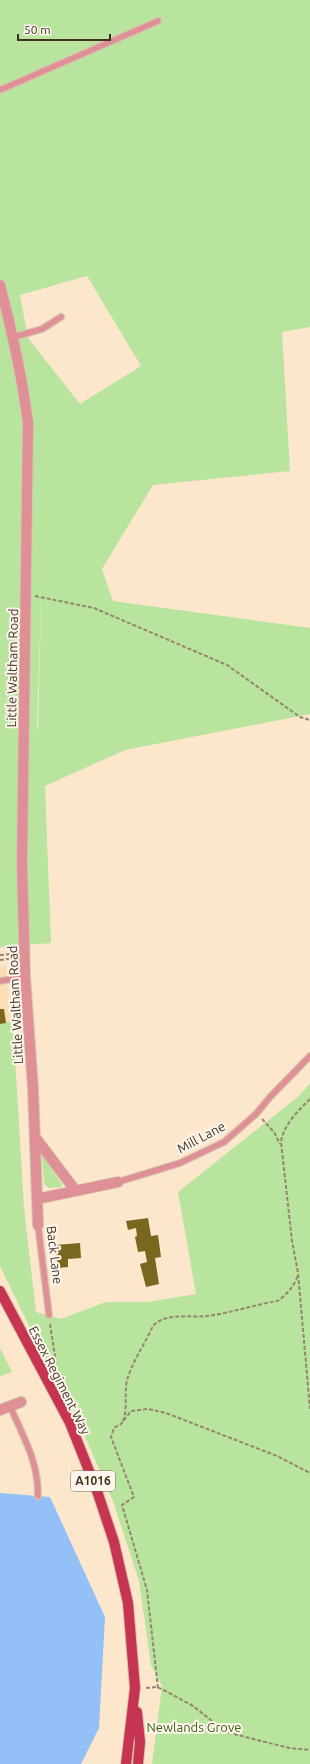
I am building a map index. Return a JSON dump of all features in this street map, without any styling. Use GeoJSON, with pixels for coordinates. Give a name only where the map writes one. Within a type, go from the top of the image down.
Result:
{"type":"FeatureCollection","features":[{"type":"Feature","properties":{"kind":"main road","name":"Essex Regiment Way"},"geometry":{"type":"LineString","coordinates":[[0,1291],[70,1423],[97,1491],[114,1542],[128,1603],[135,1688],[126,1764]]}},
{"type":"Feature","properties":{"kind":"main road"},"geometry":{"type":"LineString","coordinates":[[135,1688],[140,1742],[138,1764]]}},
{"type":"Feature","properties":{"kind":"street","name":"Little Waltham Road"},"geometry":{"type":"LineString","coordinates":[[0,285],[14,337],[28,423],[27,595],[22,863],[25,977],[35,1136],[37,1199]]}},
{"type":"Feature","properties":{"kind":"street"},"geometry":{"type":"LineString","coordinates":[[35,1136],[75,1190]]}},
{"type":"Feature","properties":{"kind":"street","name":"Mill Lane"},"geometry":{"type":"LineString","coordinates":[[37,1199],[118,1182]]}},
{"type":"Feature","properties":{"kind":"street","name":"Back Lane"},"geometry":{"type":"LineString","coordinates":[[37,1199],[38,1225]]}},
{"type":"Feature","properties":{"kind":"street"},"geometry":{"type":"LineString","coordinates":[[0,1410],[21,1402]]}},
{"type":"Feature","properties":{"kind":"lane"},"geometry":{"type":"LineString","coordinates":[[0,90],[158,21]]}},
{"type":"Feature","properties":{"kind":"lane"},"geometry":{"type":"LineString","coordinates":[[14,337],[42,329],[60,317]]}},
{"type":"Feature","properties":{"kind":"lane"},"geometry":{"type":"LineString","coordinates":[[0,981],[25,977]]}},
{"type":"Feature","properties":{"kind":"lane","name":"Mill Lane"},"geometry":{"type":"LineString","coordinates":[[118,1182],[195,1157],[224,1142],[256,1114],[270,1097],[310,1056]]}},
{"type":"Feature","properties":{"kind":"lane","name":"Back Lane"},"geometry":{"type":"LineString","coordinates":[[38,1225],[49,1314]]}},
{"type":"Feature","properties":{"kind":"lane"},"geometry":{"type":"LineString","coordinates":[[10,1406],[35,1462],[38,1477],[38,1496]]}},
{"type":"Feature","properties":{"kind":"path"},"geometry":{"type":"LineString","coordinates":[[27,595],[94,608],[227,665],[300,718],[310,720]]}},
{"type":"Feature","properties":{"kind":"path"},"geometry":{"type":"LineString","coordinates":[[310,1099],[296,1113],[286,1127],[282,1135],[281,1148],[292,1241],[298,1273],[310,1409]]}},
{"type":"Feature","properties":{"kind":"path"},"geometry":{"type":"LineString","coordinates":[[256,1114],[274,1132],[281,1148]]}},
{"type":"Feature","properties":{"kind":"path"},"geometry":{"type":"LineString","coordinates":[[118,1426],[126,1414],[125,1397],[127,1380],[153,1326],[158,1321],[167,1318],[207,1316],[277,1301],[282,1298],[293,1285],[298,1273]]}},
{"type":"Feature","properties":{"kind":"path"},"geometry":{"type":"LineString","coordinates":[[49,1314],[56,1363],[50,1385]]}},
{"type":"Feature","properties":{"kind":"path"},"geometry":{"type":"LineString","coordinates":[[158,1688],[146,1590],[122,1505],[134,1497],[111,1437],[114,1428],[121,1424],[132,1410],[148,1408],[166,1412],[277,1456],[310,1473]]}},
{"type":"Feature","properties":{"kind":"path"},"geometry":{"type":"LineString","coordinates":[[135,1688],[158,1688],[193,1706],[226,1732],[289,1748],[310,1750]]}},
{"type":"Feature","properties":{"kind":"shaded area"},"geometry":{"type":"Polygon","coordinates":[[[6,966],[10,1021],[0,1024],[0,967],[6,966]]]}},
{"type":"Feature","properties":{"kind":"green space"},"geometry":{"type":"Polygon","coordinates":[[[0,0],[310,0],[310,327],[282,332],[290,471],[153,485],[102,569],[113,601],[310,628],[310,714],[125,750],[45,786],[51,943],[0,947],[0,0]],[[87,276],[20,295],[28,338],[80,404],[141,366],[87,276]],[[42,572],[37,729],[37,730],[38,729],[42,572]]]}},
{"type":"Feature","properties":{"kind":"green space","name":"Newlands Grove"},"geometry":{"type":"Polygon","coordinates":[[[10,1021],[14,1039],[24,1208],[36,1312],[61,1319],[106,1302],[148,1302],[196,1294],[178,1192],[299,1096],[310,1083],[310,1764],[152,1764],[162,1686],[151,1665],[139,1581],[113,1501],[76,1416],[49,1367],[0,1266],[0,1024],[10,1021]]]}},
{"type":"Feature","properties":{"kind":"green space"},"geometry":{"type":"Polygon","coordinates":[[[42,1155],[62,1184],[62,1187],[49,1188],[44,1184],[42,1155]]]}},
{"type":"Feature","properties":{"kind":"green space"},"geometry":{"type":"Polygon","coordinates":[[[0,1348],[12,1372],[0,1376],[0,1348]]]}},
{"type":"Feature","properties":{"kind":"water"},"geometry":{"type":"Polygon","coordinates":[[[0,1493],[50,1497],[105,1617],[99,1728],[81,1764],[0,1764],[0,1493]]]}},
{"type":"Feature","properties":{"kind":"building"},"geometry":{"type":"Polygon","coordinates":[[[0,1009],[4,1009],[6,1023],[0,1024],[0,1009]]]}},
{"type":"Feature","properties":{"kind":"building"},"geometry":{"type":"Polygon","coordinates":[[[148,1218],[151,1236],[158,1235],[161,1257],[155,1258],[159,1284],[146,1287],[140,1264],[147,1262],[145,1251],[138,1252],[135,1237],[137,1236],[136,1228],[128,1230],[126,1221],[148,1218]]]}},
{"type":"Feature","properties":{"kind":"building"},"geometry":{"type":"Polygon","coordinates":[[[80,1243],[81,1258],[68,1259],[68,1267],[58,1268],[55,1245],[80,1243]]]}}]}
